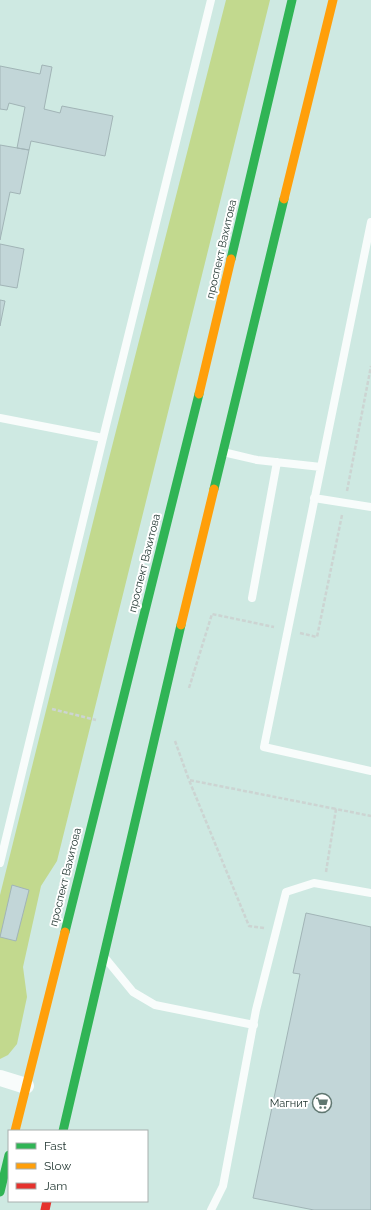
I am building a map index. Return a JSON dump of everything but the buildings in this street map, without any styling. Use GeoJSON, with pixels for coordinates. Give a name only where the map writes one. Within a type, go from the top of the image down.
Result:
{"type":"FeatureCollection","features":[{"type":"Feature","properties":{"kind":"main road","name":"проспект Вахитова"},"geometry":{"type":"LineString","coordinates":[[15,1130],[213,336],[292,0]]}},
{"type":"Feature","properties":{"kind":"main road"},"geometry":{"type":"LineString","coordinates":[[63,1130],[102,955],[222,452],[333,0]]}},
{"type":"Feature","properties":{"kind":"main road"},"geometry":{"type":"LineString","coordinates":[[0,1192],[8,1159]]}},
{"type":"Feature","properties":{"kind":"street"},"geometry":{"type":"LineString","coordinates":[[0,1078],[26,1086]]}},
{"type":"Feature","properties":{"kind":"lane"},"geometry":{"type":"LineString","coordinates":[[0,863],[211,0]]}},
{"type":"Feature","properties":{"kind":"lane"},"geometry":{"type":"LineString","coordinates":[[371,222],[264,748],[371,771]]}},
{"type":"Feature","properties":{"kind":"lane"},"geometry":{"type":"LineString","coordinates":[[0,418],[103,438]]}},
{"type":"Feature","properties":{"kind":"lane"},"geometry":{"type":"LineString","coordinates":[[222,452],[257,460],[321,467]]}},
{"type":"Feature","properties":{"kind":"lane"},"geometry":{"type":"LineString","coordinates":[[252,598],[277,462]]}},
{"type":"Feature","properties":{"kind":"lane"},"geometry":{"type":"LineString","coordinates":[[314,498],[371,507]]}},
{"type":"Feature","properties":{"kind":"lane"},"geometry":{"type":"LineString","coordinates":[[211,1210],[224,1186],[254,1025],[286,892],[314,883],[371,893]]}},
{"type":"Feature","properties":{"kind":"lane"},"geometry":{"type":"LineString","coordinates":[[102,955],[133,992],[155,1005],[254,1025]]}},
{"type":"Feature","properties":{"kind":"path"},"geometry":{"type":"LineString","coordinates":[[276,930],[249,926],[190,780],[371,816]]}},
{"type":"Feature","properties":{"kind":"path"},"geometry":{"type":"LineString","coordinates":[[324,885],[336,809]]}},
{"type":"Feature","properties":{"kind":"green space"},"geometry":{"type":"Polygon","coordinates":[[[226,0],[270,0],[57,861],[41,886],[23,967],[27,997],[17,1044],[8,1055],[0,1059],[0,895],[105,474],[226,0]]]}},
{"type":"Feature","properties":{"kind":"traffic: fast"},"geometry":{"type":"LineString","coordinates":[[231,259],[292,0]]}},
{"type":"Feature","properties":{"kind":"traffic: fast"},"geometry":{"type":"LineString","coordinates":[[214,489],[284,199]]}},
{"type":"Feature","properties":{"kind":"traffic: fast"},"geometry":{"type":"LineString","coordinates":[[65,932],[199,394]]}},
{"type":"Feature","properties":{"kind":"traffic: fast"},"geometry":{"type":"LineString","coordinates":[[63,1130],[181,625]]}},
{"type":"Feature","properties":{"kind":"traffic: fast"},"geometry":{"type":"LineString","coordinates":[[0,1192],[8,1159]]}},
{"type":"Feature","properties":{"kind":"traffic: slow"},"geometry":{"type":"LineString","coordinates":[[284,199],[333,0]]}},
{"type":"Feature","properties":{"kind":"traffic: slow"},"geometry":{"type":"LineString","coordinates":[[199,394],[231,259]]}},
{"type":"Feature","properties":{"kind":"traffic: slow"},"geometry":{"type":"LineString","coordinates":[[181,625],[214,489]]}},
{"type":"Feature","properties":{"kind":"traffic: slow"},"geometry":{"type":"LineString","coordinates":[[15,1130],[65,932]]}},
{"type":"Feature","properties":{"kind":"traffic: jam"},"geometry":{"type":"LineString","coordinates":[[45,1210],[47,1202]]}},
{"type":"Feature","properties":{"kind":"place","name":"Магнит"},"geometry":{"type":"Point","coordinates":[322,1103]}}]}
